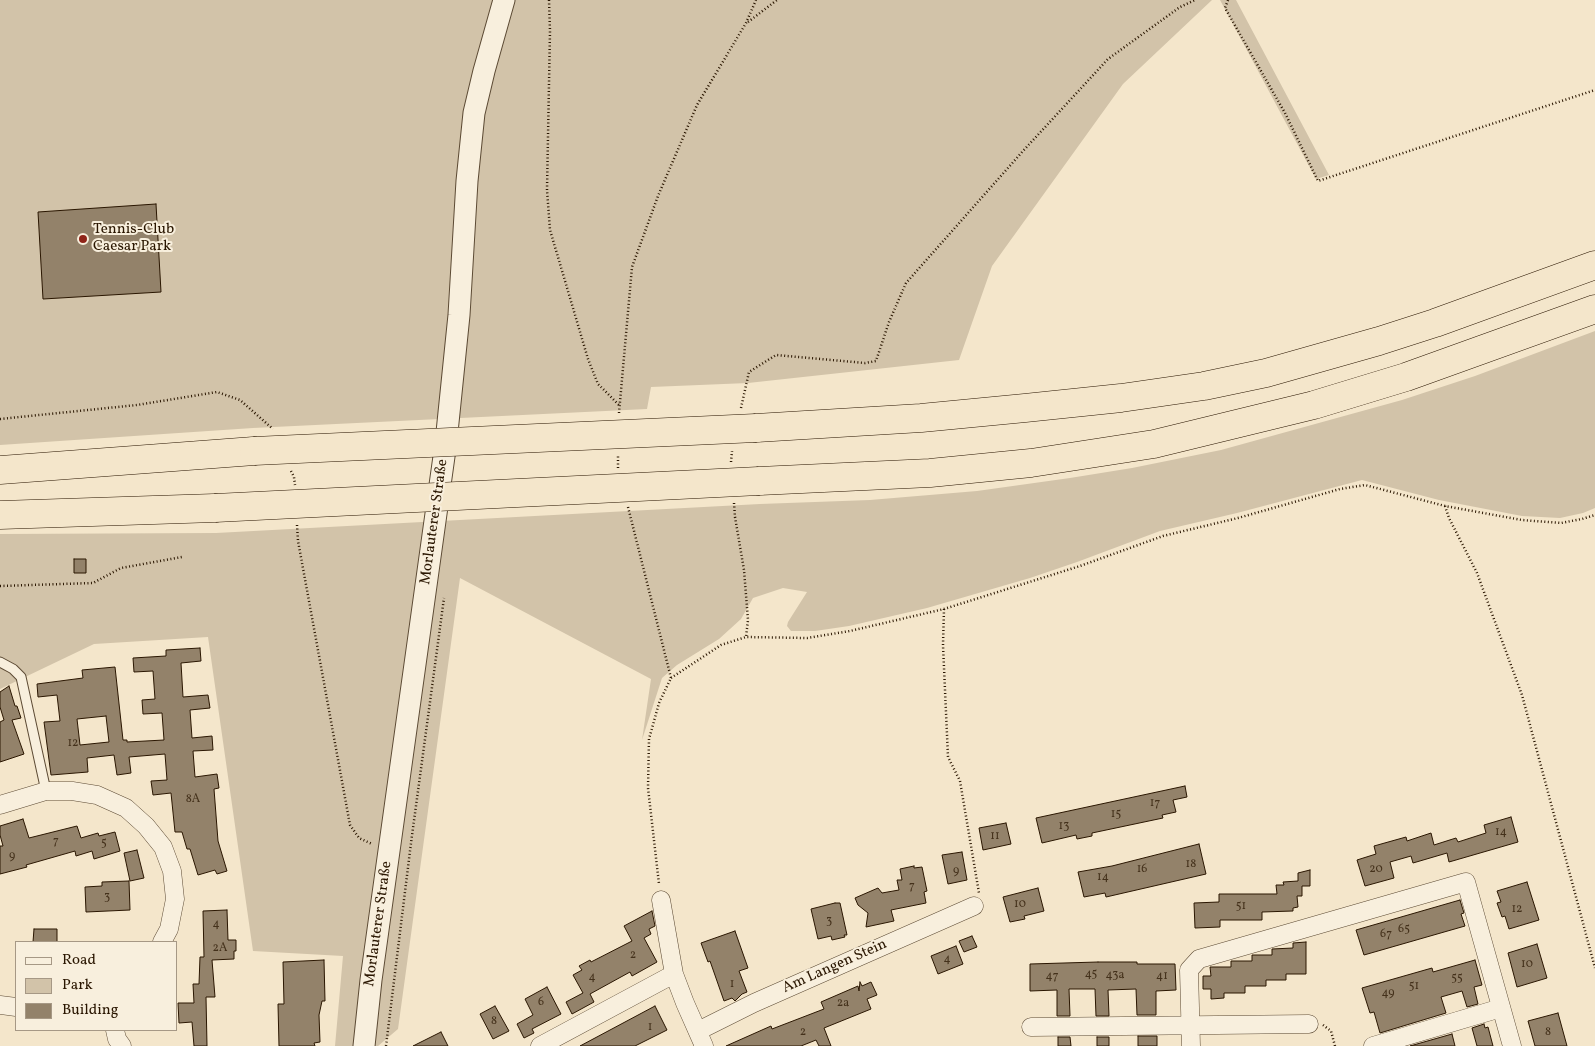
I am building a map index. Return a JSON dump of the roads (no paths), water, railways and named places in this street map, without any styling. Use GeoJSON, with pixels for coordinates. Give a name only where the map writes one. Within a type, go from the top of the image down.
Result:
{"type":"FeatureCollection","features":[{"type":"Feature","properties":{"kind":"highway"},"geometry":{"type":"LineString","coordinates":[[0,470],[254,451],[748,423],[921,418],[1121,398],[1204,386],[1266,372],[1379,341],[1435,323],[1595,265]]}},
{"type":"Feature","properties":{"kind":"highway"},"geometry":{"type":"LineString","coordinates":[[0,515],[215,508],[930,473],[1031,463],[1154,444],[1314,405],[1406,377],[1595,309]]}},
{"type":"Feature","properties":{"kind":"street","name":"Morlauterer Straße"},"geometry":{"type":"LineString","coordinates":[[364,1046],[371,980],[446,442],[474,112],[504,0]]}},
{"type":"Feature","properties":{"kind":"street"},"geometry":{"type":"LineString","coordinates":[[0,805],[46,791],[72,791],[97,795],[126,808],[146,826],[163,847],[172,871],[175,899],[169,929],[163,941]]}},
{"type":"Feature","properties":{"kind":"street"},"geometry":{"type":"LineString","coordinates":[[1191,1046],[1189,970],[1199,959],[1466,882],[1512,1046]]}},
{"type":"Feature","properties":{"kind":"street"},"geometry":{"type":"LineString","coordinates":[[661,900],[674,974],[701,1039]]}},
{"type":"Feature","properties":{"kind":"street","name":"Am Langen Stein"},"geometry":{"type":"LineString","coordinates":[[701,1039],[754,1003],[974,906]]}},
{"type":"Feature","properties":{"kind":"street"},"geometry":{"type":"LineString","coordinates":[[540,1046],[674,974]]}},
{"type":"Feature","properties":{"kind":"street"},"geometry":{"type":"LineString","coordinates":[[0,1005],[15,1007]]}},
{"type":"Feature","properties":{"kind":"street"},"geometry":{"type":"LineString","coordinates":[[1373,1046],[1501,1008]]}},
{"type":"Feature","properties":{"kind":"street"},"geometry":{"type":"LineString","coordinates":[[1031,1027],[1309,1024]]}},
{"type":"Feature","properties":{"kind":"street"},"geometry":{"type":"LineString","coordinates":[[115,1031],[117,1039],[122,1046]]}},
{"type":"Feature","properties":{"kind":"lane"},"geometry":{"type":"LineString","coordinates":[[0,662],[21,677],[46,791]]}},
{"type":"Feature","properties":{"kind":"place","name":"Tennis-Club Caesar Park"},"geometry":{"type":"Point","coordinates":[83,239]}}]}
